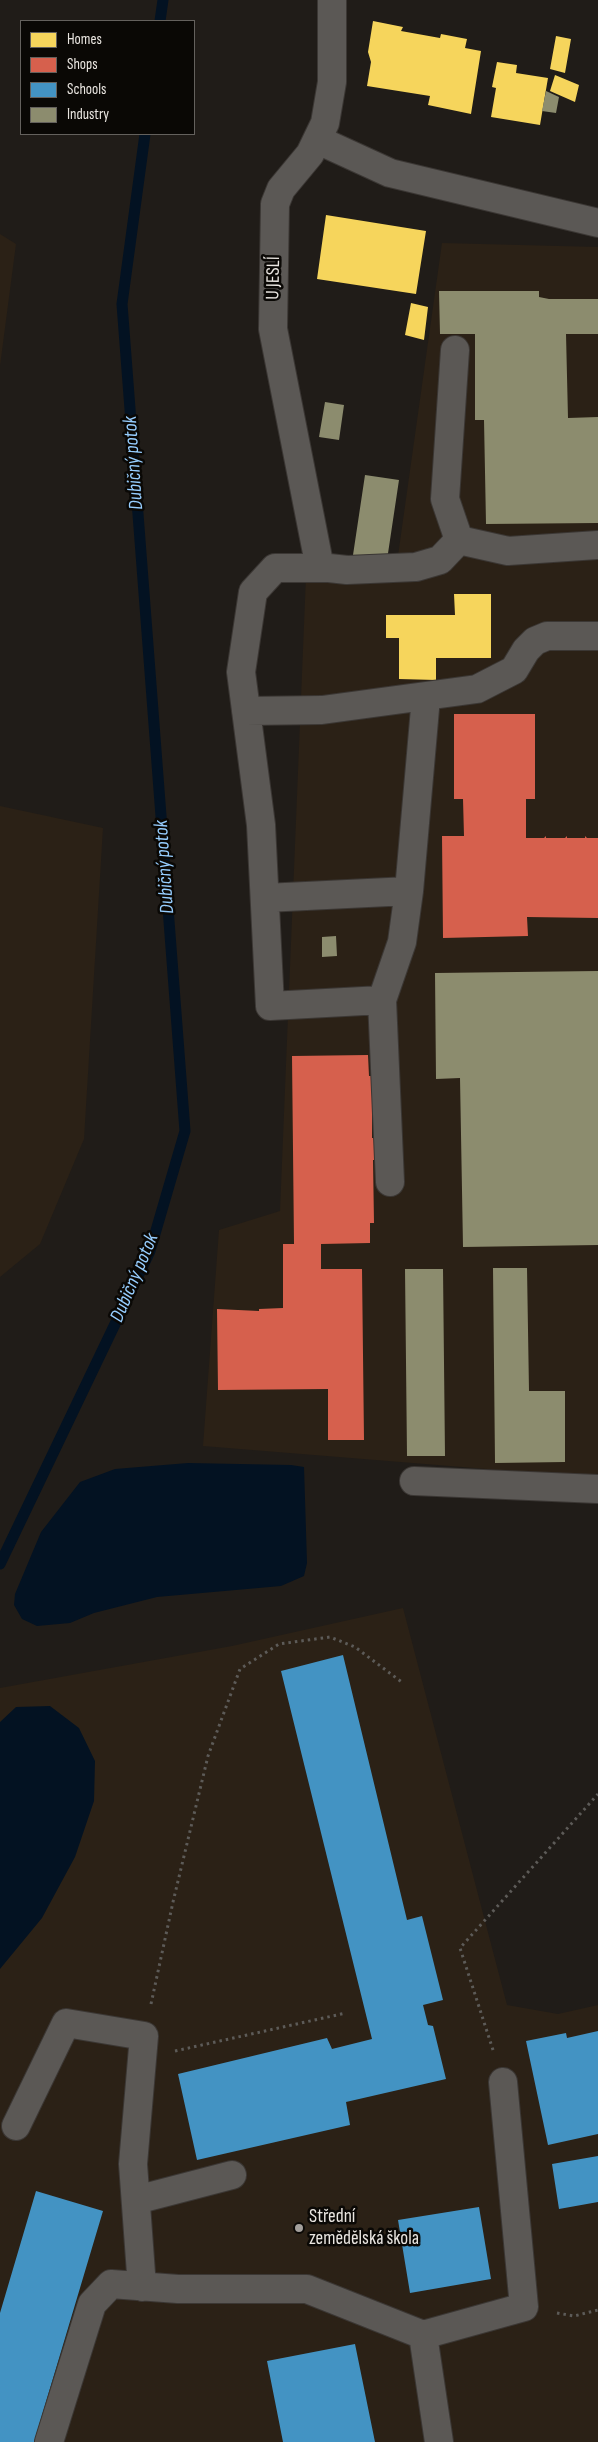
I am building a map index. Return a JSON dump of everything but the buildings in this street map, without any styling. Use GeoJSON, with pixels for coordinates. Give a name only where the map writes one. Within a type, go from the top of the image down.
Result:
{"type":"FeatureCollection","features":[{"type":"Feature","properties":{"kind":"street","name":"U JESLÍ"},"geometry":{"type":"LineString","coordinates":[[320,568],[273,330],[275,204],[281,189],[310,154],[325,123],[331,97],[332,0]]}},
{"type":"Feature","properties":{"kind":"street"},"geometry":{"type":"LineString","coordinates":[[318,140],[390,173],[598,223]]}},
{"type":"Feature","properties":{"kind":"street"},"geometry":{"type":"LineString","coordinates":[[455,350],[445,499],[459,540]]}},
{"type":"Feature","properties":{"kind":"street"},"geometry":{"type":"LineString","coordinates":[[382,1000],[270,1006],[261,825],[241,672],[253,592],[275,568],[347,570],[416,567],[440,560],[459,540]]}},
{"type":"Feature","properties":{"kind":"street"},"geometry":{"type":"LineString","coordinates":[[459,540],[508,551],[598,545]]}},
{"type":"Feature","properties":{"kind":"street"},"geometry":{"type":"LineString","coordinates":[[246,712],[322,710],[477,689],[514,670],[526,650],[535,641],[546,636],[598,636]]}},
{"type":"Feature","properties":{"kind":"street"},"geometry":{"type":"LineString","coordinates":[[390,1182],[382,1000],[402,942],[409,891],[426,697]]}},
{"type":"Feature","properties":{"kind":"street"},"geometry":{"type":"LineString","coordinates":[[265,898],[409,891]]}},
{"type":"Feature","properties":{"kind":"street"},"geometry":{"type":"LineString","coordinates":[[414,1481],[598,1489]]}},
{"type":"Feature","properties":{"kind":"street"},"geometry":{"type":"LineString","coordinates":[[16,2126],[66,2023],[144,2047],[133,2164],[142,2287]]}},
{"type":"Feature","properties":{"kind":"street"},"geometry":{"type":"LineString","coordinates":[[49,2442],[92,2304],[111,2284],[178,2289],[307,2289],[423,2335],[524,2307],[503,2082]]}},
{"type":"Feature","properties":{"kind":"street"},"geometry":{"type":"LineString","coordinates":[[136,2200],[232,2175]]}},
{"type":"Feature","properties":{"kind":"street"},"geometry":{"type":"LineString","coordinates":[[423,2335],[439,2442]]}},
{"type":"Feature","properties":{"kind":"path"},"geometry":{"type":"LineString","coordinates":[[346,2013],[144,2047],[173,1902],[208,1756],[240,1670],[279,1644],[330,1637],[355,1648],[403,1683]]}},
{"type":"Feature","properties":{"kind":"path"},"geometry":{"type":"LineString","coordinates":[[503,2082],[460,1948],[598,1794]]}},
{"type":"Feature","properties":{"kind":"path"},"geometry":{"type":"LineString","coordinates":[[524,2307],[574,2316],[598,2310]]}},
{"type":"Feature","properties":{"kind":"shaded area"},"geometry":{"type":"Polygon","coordinates":[[[0,234],[16,244],[0,366],[0,234]]]}},
{"type":"Feature","properties":{"kind":"shaded area"},"geometry":{"type":"Polygon","coordinates":[[[442,243],[598,247],[598,1478],[203,1446],[219,1230],[280,1211],[306,576],[395,577],[442,243]]]}},
{"type":"Feature","properties":{"kind":"shaded area"},"geometry":{"type":"Polygon","coordinates":[[[0,806],[103,828],[84,1139],[40,1244],[0,1277],[0,806]]]}},
{"type":"Feature","properties":{"kind":"shaded area","name":"Střední zemědělská škola"},"geometry":{"type":"Polygon","coordinates":[[[403,1608],[507,2005],[558,2014],[598,2005],[598,2442],[0,2442],[0,1688],[232,1646],[403,1608]]]}},
{"type":"Feature","properties":{"kind":"water"},"geometry":{"type":"Polygon","coordinates":[[[188,1463],[291,1465],[304,1467],[307,1563],[304,1576],[281,1586],[157,1597],[94,1613],[70,1623],[37,1626],[22,1619],[14,1605],[15,1594],[41,1532],[80,1482],[115,1469],[188,1463]]]}},
{"type":"Feature","properties":{"kind":"water"},"geometry":{"type":"Polygon","coordinates":[[[50,1706],[79,1728],[95,1761],[94,1801],[75,1857],[42,1918],[0,1969],[0,1722],[16,1707],[50,1706]]]}},
{"type":"Feature","properties":{"kind":"waterway","name":"Dubičný potok"},"geometry":{"type":"LineString","coordinates":[[160,20],[163,0]]}},
{"type":"Feature","properties":{"kind":"waterway","name":"Dubičný potok"},"geometry":{"type":"LineString","coordinates":[[0,1564],[150,1251],[185,1131],[122,304],[145,135]]}},
{"type":"Feature","properties":{"kind":"place","name":"Střední zemědělská škola"},"geometry":{"type":"Point","coordinates":[299,2228]}}]}
